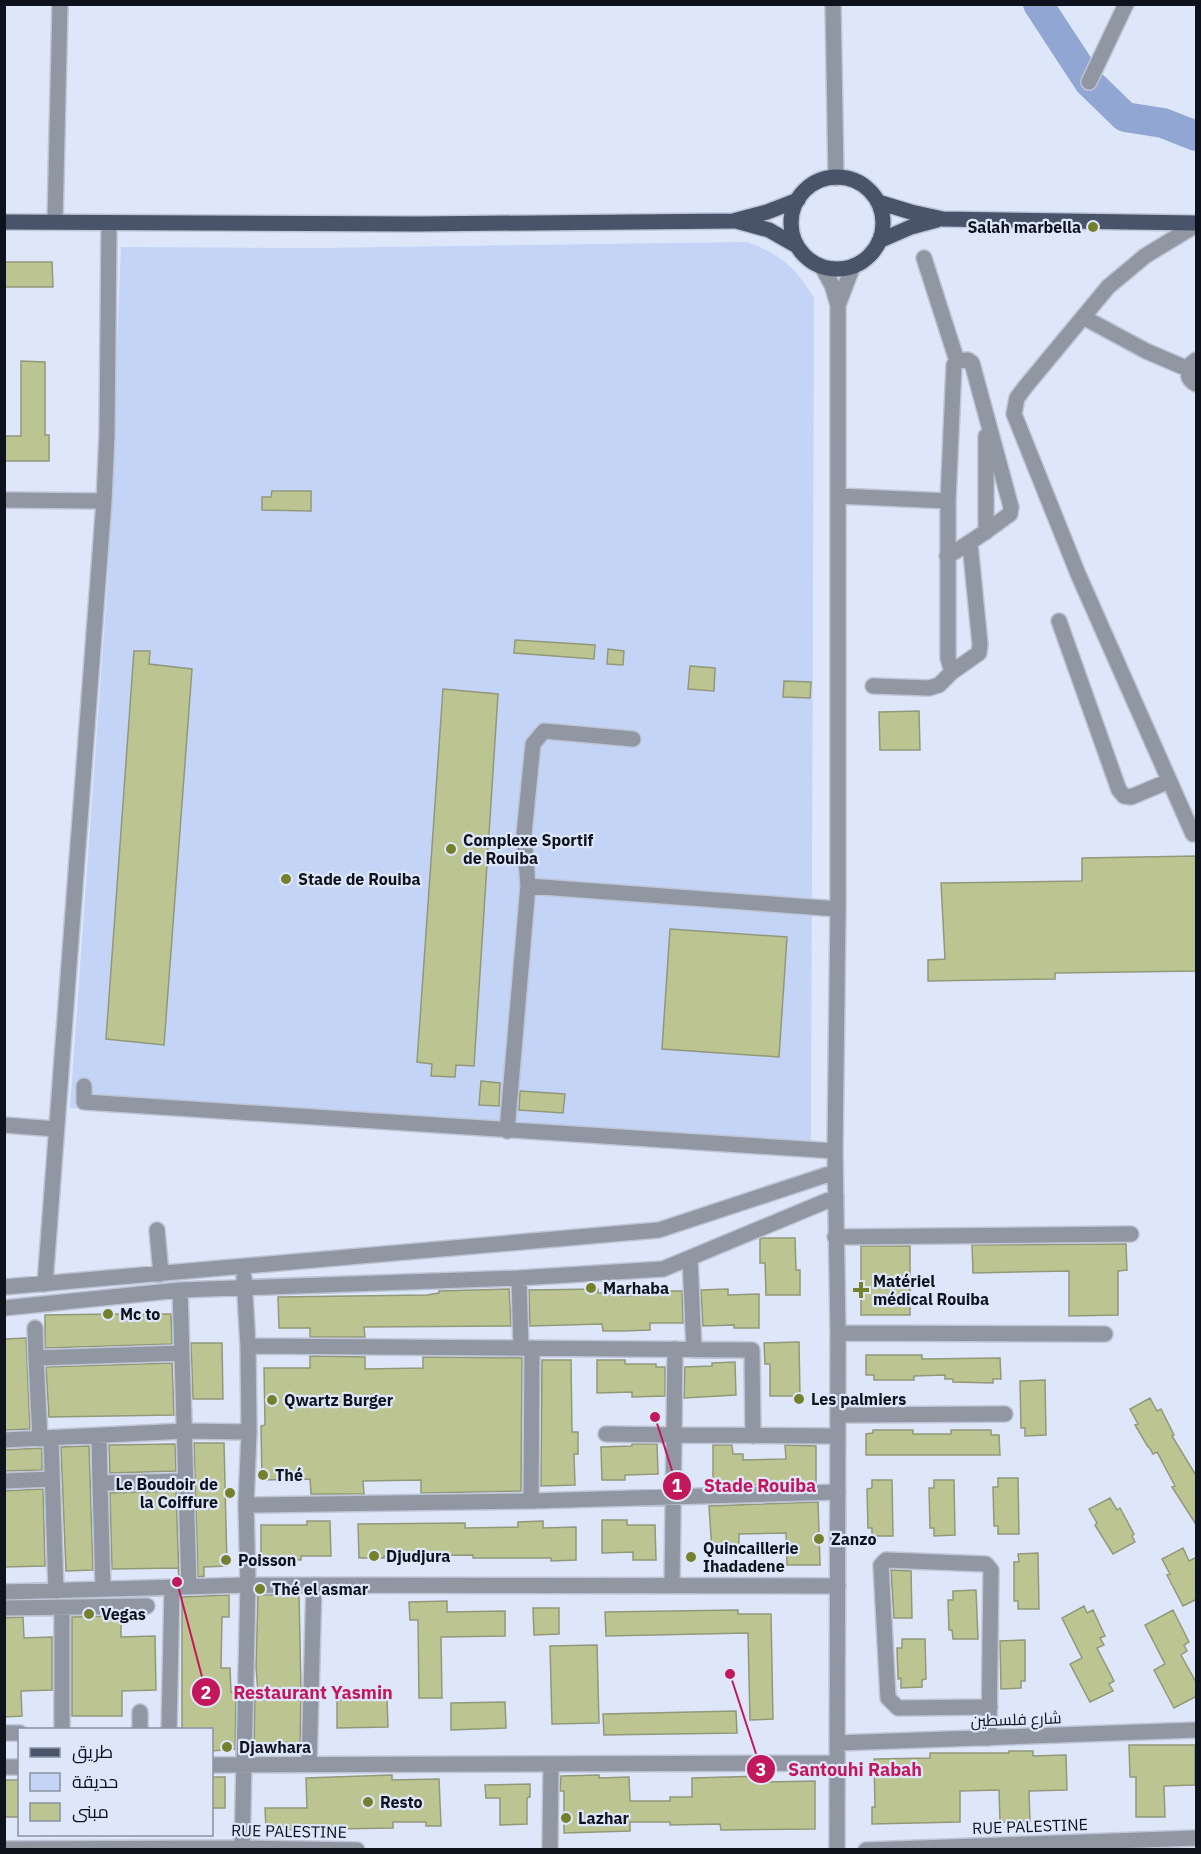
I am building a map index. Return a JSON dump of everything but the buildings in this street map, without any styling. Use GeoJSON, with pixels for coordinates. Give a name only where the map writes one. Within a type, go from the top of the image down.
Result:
{"type":"FeatureCollection","features":[{"type":"Feature","properties":{"kind":"main road"},"geometry":{"type":"LineString","coordinates":[[836,178],[849,179],[861,184],[870,192],[878,202],[883,228],[879,241],[868,256],[853,266],[837,269],[822,267],[803,255],[792,235],[791,223],[798,200],[814,184],[836,178]]}},
{"type":"Feature","properties":{"kind":"main road"},"geometry":{"type":"LineString","coordinates":[[4,222],[418,224],[733,221],[767,212],[798,200]]}},
{"type":"Feature","properties":{"kind":"main road"},"geometry":{"type":"LineString","coordinates":[[878,202],[911,213],[943,219],[1197,224]]}},
{"type":"Feature","properties":{"kind":"main road"},"geometry":{"type":"LineString","coordinates":[[879,241],[910,227],[943,219]]}},
{"type":"Feature","properties":{"kind":"main road"},"geometry":{"type":"LineString","coordinates":[[733,221],[769,230],[797,246]]}},
{"type":"Feature","properties":{"kind":"street"},"geometry":{"type":"LineString","coordinates":[[55,222],[60,4]]}},
{"type":"Feature","properties":{"kind":"street"},"geometry":{"type":"LineString","coordinates":[[833,4],[836,178]]}},
{"type":"Feature","properties":{"kind":"street"},"geometry":{"type":"LineString","coordinates":[[1089,82],[1126,4]]}},
{"type":"Feature","properties":{"kind":"street"},"geometry":{"type":"LineString","coordinates":[[45,1284],[104,501],[109,223]]}},
{"type":"Feature","properties":{"kind":"street"},"geometry":{"type":"LineString","coordinates":[[1195,834],[1169,781],[1078,574],[1014,414],[1017,398],[1108,287],[1145,256],[1197,224]]}},
{"type":"Feature","properties":{"kind":"street"},"geometry":{"type":"LineString","coordinates":[[924,258],[957,361],[954,365],[947,556],[948,658],[952,672]]}},
{"type":"Feature","properties":{"kind":"street"},"geometry":{"type":"LineString","coordinates":[[838,305],[853,266]]}},
{"type":"Feature","properties":{"kind":"street"},"geometry":{"type":"LineString","coordinates":[[822,267],[832,285],[838,305],[838,909],[834,1151],[838,1333],[837,1850]]}},
{"type":"Feature","properties":{"kind":"street"},"geometry":{"type":"LineString","coordinates":[[1083,317],[1146,351],[1192,365],[1188,375],[1196,385]]}},
{"type":"Feature","properties":{"kind":"street"},"geometry":{"type":"LineString","coordinates":[[947,556],[970,544],[1010,514],[1011,507],[972,363],[968,360],[957,361]]}},
{"type":"Feature","properties":{"kind":"street"},"geometry":{"type":"LineString","coordinates":[[986,532],[987,418]]}},
{"type":"Feature","properties":{"kind":"street"},"geometry":{"type":"LineString","coordinates":[[838,496],[948,501]]}},
{"type":"Feature","properties":{"kind":"street"},"geometry":{"type":"LineString","coordinates":[[4,500],[104,501]]}},
{"type":"Feature","properties":{"kind":"street"},"geometry":{"type":"LineString","coordinates":[[873,686],[929,688],[939,685],[979,652],[970,544]]}},
{"type":"Feature","properties":{"kind":"street"},"geometry":{"type":"LineString","coordinates":[[1059,621],[1119,790],[1124,796],[1131,797],[1169,781]]}},
{"type":"Feature","properties":{"kind":"street"},"geometry":{"type":"LineString","coordinates":[[507,1131],[528,886],[524,834],[533,744],[544,731],[633,739]]}},
{"type":"Feature","properties":{"kind":"street"},"geometry":{"type":"LineString","coordinates":[[528,886],[838,909]]}},
{"type":"Feature","properties":{"kind":"street"},"geometry":{"type":"LineString","coordinates":[[84,1086],[84,1102],[834,1151]]}},
{"type":"Feature","properties":{"kind":"street"},"geometry":{"type":"LineString","coordinates":[[4,1125],[56,1129]]}},
{"type":"Feature","properties":{"kind":"street"},"geometry":{"type":"LineString","coordinates":[[4,1287],[659,1230],[835,1172]]}},
{"type":"Feature","properties":{"kind":"street"},"geometry":{"type":"LineString","coordinates":[[4,1308],[180,1290],[246,1286],[519,1278],[663,1269],[836,1197]]}},
{"type":"Feature","properties":{"kind":"street"},"geometry":{"type":"LineString","coordinates":[[157,1230],[161,1274]]}},
{"type":"Feature","properties":{"kind":"street"},"geometry":{"type":"LineString","coordinates":[[835,1237],[1131,1234]]}},
{"type":"Feature","properties":{"kind":"street"},"geometry":{"type":"LineString","coordinates":[[690,1258],[694,1350]]}},
{"type":"Feature","properties":{"kind":"street"},"geometry":{"type":"LineString","coordinates":[[242,1267],[246,1286],[249,1432],[242,1849]]}},
{"type":"Feature","properties":{"kind":"street"},"geometry":{"type":"LineString","coordinates":[[519,1278],[526,1348],[531,1501]]}},
{"type":"Feature","properties":{"kind":"street"},"geometry":{"type":"LineString","coordinates":[[180,1290],[189,1587]]}},
{"type":"Feature","properties":{"kind":"street"},"geometry":{"type":"LineString","coordinates":[[34,1328],[45,1439],[52,1479],[56,1591]]}},
{"type":"Feature","properties":{"kind":"street"},"geometry":{"type":"LineString","coordinates":[[838,1333],[1105,1334]]}},
{"type":"Feature","properties":{"kind":"street"},"geometry":{"type":"LineString","coordinates":[[248,1346],[752,1350],[753,1436]]}},
{"type":"Feature","properties":{"kind":"street"},"geometry":{"type":"LineString","coordinates":[[672,1585],[675,1350]]}},
{"type":"Feature","properties":{"kind":"street"},"geometry":{"type":"LineString","coordinates":[[36,1358],[182,1353]]}},
{"type":"Feature","properties":{"kind":"street"},"geometry":{"type":"LineString","coordinates":[[838,1415],[1005,1414]]}},
{"type":"Feature","properties":{"kind":"street"},"geometry":{"type":"LineString","coordinates":[[4,1440],[185,1431],[249,1432]]}},
{"type":"Feature","properties":{"kind":"street"},"geometry":{"type":"LineString","coordinates":[[606,1434],[838,1436]]}},
{"type":"Feature","properties":{"kind":"street"},"geometry":{"type":"LineString","coordinates":[[99,1436],[103,1589]]}},
{"type":"Feature","properties":{"kind":"street"},"geometry":{"type":"LineString","coordinates":[[4,1481],[52,1479]]}},
{"type":"Feature","properties":{"kind":"street"},"geometry":{"type":"LineString","coordinates":[[100,1484],[185,1481]]}},
{"type":"Feature","properties":{"kind":"street"},"geometry":{"type":"LineString","coordinates":[[246,1505],[672,1498],[838,1492]]}},
{"type":"Feature","properties":{"kind":"street"},"geometry":{"type":"LineString","coordinates":[[989,1738],[990,1707],[991,1569],[986,1564],[886,1560],[881,1566],[888,1698],[898,1708],[990,1707]]}},
{"type":"Feature","properties":{"kind":"street"},"geometry":{"type":"LineString","coordinates":[[4,1592],[248,1585],[838,1586]]}},
{"type":"Feature","properties":{"kind":"street"},"geometry":{"type":"LineString","coordinates":[[309,1764],[314,1585]]}},
{"type":"Feature","properties":{"kind":"street"},"geometry":{"type":"LineString","coordinates":[[169,1728],[172,1587]]}},
{"type":"Feature","properties":{"kind":"street"},"geometry":{"type":"LineString","coordinates":[[4,1608],[147,1606]]}},
{"type":"Feature","properties":{"kind":"street"},"geometry":{"type":"LineString","coordinates":[[62,1607],[62,1728]]}},
{"type":"Feature","properties":{"kind":"street"},"geometry":{"type":"LineString","coordinates":[[140,1712],[140,1728]]}},
{"type":"Feature","properties":{"kind":"street","name":"شارع فلسطين"},"geometry":{"type":"LineString","coordinates":[[837,1743],[1197,1730]]}},
{"type":"Feature","properties":{"kind":"street"},"geometry":{"type":"LineString","coordinates":[[213,1765],[837,1763]]}},
{"type":"Feature","properties":{"kind":"street"},"geometry":{"type":"LineString","coordinates":[[550,1850],[551,1765]]}},
{"type":"Feature","properties":{"kind":"street","name":"RUE PALESTINE"},"geometry":{"type":"LineString","coordinates":[[866,1850],[1197,1838]]}},
{"type":"Feature","properties":{"kind":"street","name":"RUE PALESTINE"},"geometry":{"type":"LineString","coordinates":[[4,1849],[357,1850]]}},
{"type":"Feature","properties":{"kind":"green space","name":"Complexe Sportif de Rouiba"},"geometry":{"type":"Polygon","coordinates":[[[747,242],[786,263],[801,278],[814,298],[811,1155],[428,1133],[70,1108],[107,590],[121,247],[320,248],[747,242]]]}},
{"type":"Feature","properties":{"kind":"waterway"},"geometry":{"type":"LineString","coordinates":[[1038,4],[1089,82],[1125,117],[1163,123],[1196,136]]}},
{"type":"Feature","properties":{"kind":"place","name":"Salah marbella"},"geometry":{"type":"Point","coordinates":[1093,227]}},
{"type":"Feature","properties":{"kind":"place","name":"Complexe Sportif de Rouiba"},"geometry":{"type":"Point","coordinates":[451,849]}},
{"type":"Feature","properties":{"kind":"place","name":"Stade de Rouiba"},"geometry":{"type":"Point","coordinates":[286,879]}},
{"type":"Feature","properties":{"kind":"place","name":"Marhaba"},"geometry":{"type":"Point","coordinates":[591,1288]}},
{"type":"Feature","properties":{"kind":"place","name":"Matériel médical Rouiba"},"geometry":{"type":"Point","coordinates":[861,1290]}},
{"type":"Feature","properties":{"kind":"place","name":"Mc to"},"geometry":{"type":"Point","coordinates":[108,1314]}},
{"type":"Feature","properties":{"kind":"place","name":"Les palmiers"},"geometry":{"type":"Point","coordinates":[799,1399]}},
{"type":"Feature","properties":{"kind":"place","name":"Qwartz Burger"},"geometry":{"type":"Point","coordinates":[272,1400]}},
{"type":"Feature","properties":{"kind":"place","name":"Stade Rouiba"},"geometry":{"type":"Point","coordinates":[655,1417]}},
{"type":"Feature","properties":{"kind":"place","name":"Thé"},"geometry":{"type":"Point","coordinates":[263,1475]}},
{"type":"Feature","properties":{"kind":"place","name":"Le Boudoir de la Coiffure"},"geometry":{"type":"Point","coordinates":[230,1493]}},
{"type":"Feature","properties":{"kind":"place","name":"Zanzo"},"geometry":{"type":"Point","coordinates":[819,1539]}},
{"type":"Feature","properties":{"kind":"place","name":"Djudjura"},"geometry":{"type":"Point","coordinates":[374,1556]}},
{"type":"Feature","properties":{"kind":"place","name":"Quincaillerie Ihadadene"},"geometry":{"type":"Point","coordinates":[691,1557]}},
{"type":"Feature","properties":{"kind":"place","name":"Poisson"},"geometry":{"type":"Point","coordinates":[226,1560]}},
{"type":"Feature","properties":{"kind":"place","name":"Restaurant Yasmin"},"geometry":{"type":"Point","coordinates":[177,1582]}},
{"type":"Feature","properties":{"kind":"place","name":"Thé el asmar"},"geometry":{"type":"Point","coordinates":[260,1589]}},
{"type":"Feature","properties":{"kind":"place","name":"Vegas"},"geometry":{"type":"Point","coordinates":[89,1614]}},
{"type":"Feature","properties":{"kind":"place","name":"Santouhi Rabah"},"geometry":{"type":"Point","coordinates":[730,1674]}},
{"type":"Feature","properties":{"kind":"place","name":"Djawhara"},"geometry":{"type":"Point","coordinates":[227,1747]}},
{"type":"Feature","properties":{"kind":"place","name":"Resto"},"geometry":{"type":"Point","coordinates":[368,1802]}},
{"type":"Feature","properties":{"kind":"place","name":"Lazhar"},"geometry":{"type":"Point","coordinates":[566,1818]}}]}
